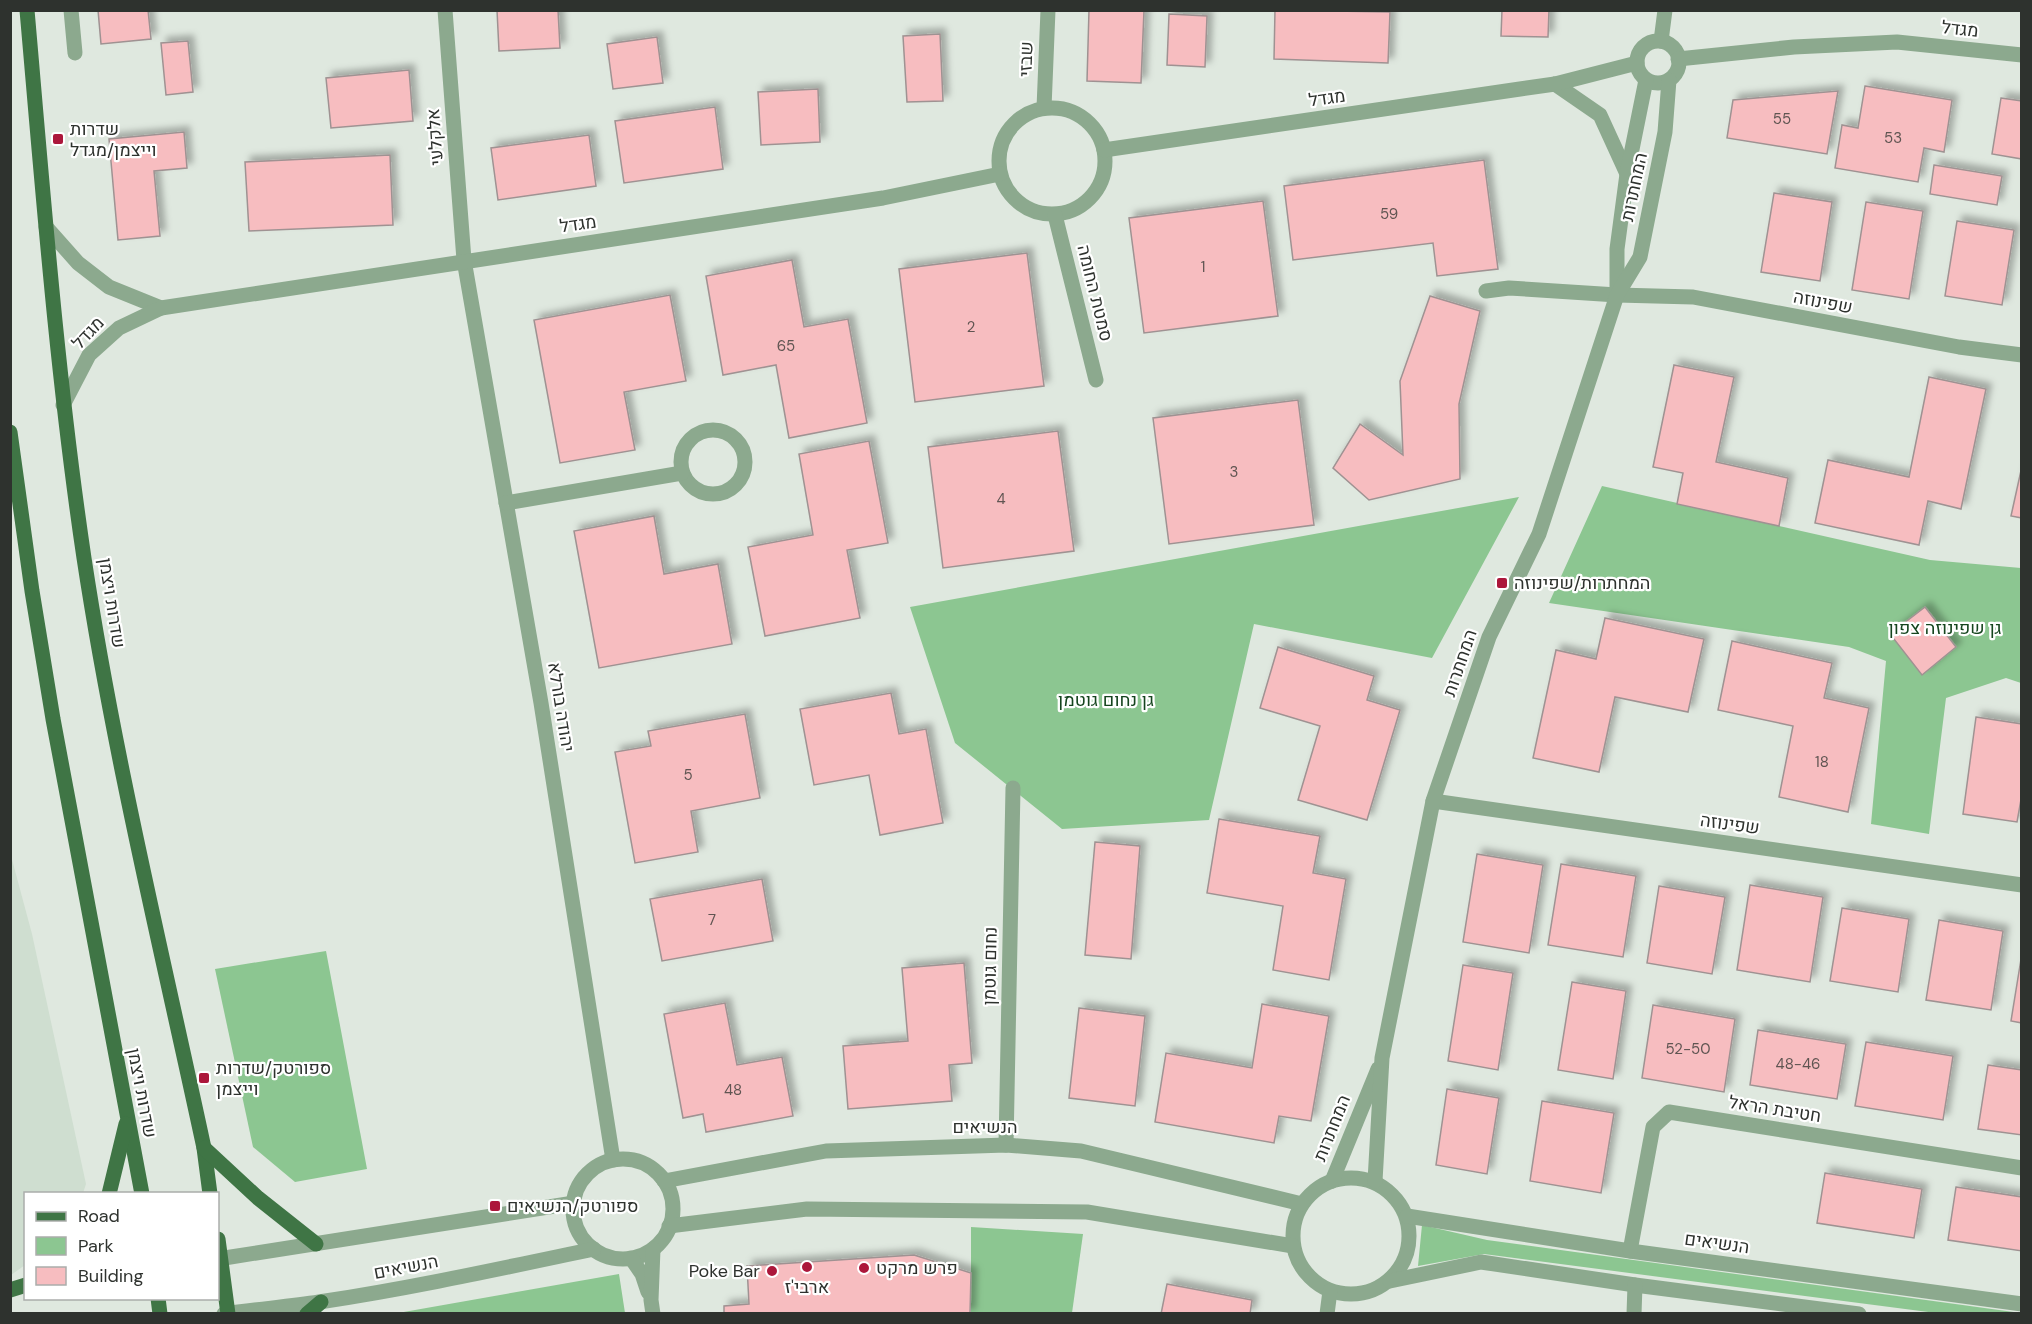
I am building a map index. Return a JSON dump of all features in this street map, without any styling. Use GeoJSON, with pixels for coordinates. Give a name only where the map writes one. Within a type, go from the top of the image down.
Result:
{"type":"FeatureCollection","features":[{"type":"Feature","properties":{"kind":"main road","name":"שדרות ויצמן"},"geometry":{"type":"LineString","coordinates":[[27,10],[63,405],[84,559],[108,700],[204,1148],[210,1192]]}},
{"type":"Feature","properties":{"kind":"main road","name":"שדרות ויצמן"},"geometry":{"type":"LineString","coordinates":[[10,432],[32,591],[142,1192]]}},
{"type":"Feature","properties":{"kind":"main road"},"geometry":{"type":"LineString","coordinates":[[109,1192],[127,1119]]}},
{"type":"Feature","properties":{"kind":"main road"},"geometry":{"type":"LineString","coordinates":[[204,1148],[258,1198],[316,1244]]}},
{"type":"Feature","properties":{"kind":"main road"},"geometry":{"type":"LineString","coordinates":[[219,1259],[227,1313]]}},
{"type":"Feature","properties":{"kind":"main road"},"geometry":{"type":"LineString","coordinates":[[307,1314],[321,1302]]}},
{"type":"Feature","properties":{"kind":"street"},"geometry":{"type":"LineString","coordinates":[[71,10],[75,53]]}},
{"type":"Feature","properties":{"kind":"street","name":"אלקלעי"},"geometry":{"type":"LineString","coordinates":[[445,10],[464,260]]}},
{"type":"Feature","properties":{"kind":"street","name":"שבזי"},"geometry":{"type":"LineString","coordinates":[[1044,108],[1048,10]]}},
{"type":"Feature","properties":{"kind":"street"},"geometry":{"type":"LineString","coordinates":[[1661,41],[1665,10]]}},
{"type":"Feature","properties":{"kind":"street"},"geometry":{"type":"LineString","coordinates":[[1661,41],[1675,51],[1678,59],[1677,71],[1669,80],[1655,83],[1646,80],[1640,73],[1637,63],[1641,50],[1646,45],[1661,41]]}},
{"type":"Feature","properties":{"kind":"street","name":"מגדל"},"geometry":{"type":"LineString","coordinates":[[1678,59],[1794,47],[1896,42],[2022,55]]}},
{"type":"Feature","properties":{"kind":"street","name":"מגדל"},"geometry":{"type":"LineString","coordinates":[[1104,150],[1555,84],[1637,63]]}},
{"type":"Feature","properties":{"kind":"street","name":"המחתרות"},"geometry":{"type":"LineString","coordinates":[[1617,295],[1617,249],[1627,174],[1646,80]]}},
{"type":"Feature","properties":{"kind":"street","name":"המחתרות"},"geometry":{"type":"LineString","coordinates":[[1375,1181],[1382,1058],[1433,801],[1489,636],[1539,534],[1617,295],[1640,257],[1665,132],[1669,80]]}},
{"type":"Feature","properties":{"kind":"street"},"geometry":{"type":"LineString","coordinates":[[1555,84],[1600,115],[1627,174]]}},
{"type":"Feature","properties":{"kind":"street"},"geometry":{"type":"LineString","coordinates":[[1044,108],[1060,108],[1076,113],[1099,135],[1104,150],[1105,168],[1099,186],[1088,200],[1073,210],[1055,214],[1037,212],[1020,204],[1007,191],[1000,174],[999,156],[1003,139],[1013,124],[1027,113],[1044,108]]}},
{"type":"Feature","properties":{"kind":"street","name":"מגדל"},"geometry":{"type":"LineString","coordinates":[[63,405],[89,355],[119,328],[161,308],[464,260],[883,198],[1000,174]]}},
{"type":"Feature","properties":{"kind":"street","name":"סמטת החומה"},"geometry":{"type":"LineString","coordinates":[[1055,214],[1096,380]]}},
{"type":"Feature","properties":{"kind":"street"},"geometry":{"type":"LineString","coordinates":[[46,227],[78,263],[109,287],[161,308]]}},
{"type":"Feature","properties":{"kind":"street","name":"יהודה בורלא"},"geometry":{"type":"LineString","coordinates":[[464,260],[541,703],[613,1160]]}},
{"type":"Feature","properties":{"kind":"street","name":"שפינוזה"},"geometry":{"type":"LineString","coordinates":[[1486,291],[1509,288],[1693,297],[1959,347],[2022,355]]}},
{"type":"Feature","properties":{"kind":"street"},"geometry":{"type":"LineString","coordinates":[[715,429],[727,432],[737,440],[743,450],[746,462],[744,474],[738,484],[729,491],[707,494],[696,490],[682,473],[680,463],[687,442],[705,430],[715,429]]}},
{"type":"Feature","properties":{"kind":"street"},"geometry":{"type":"LineString","coordinates":[[506,502],[682,473]]}},
{"type":"Feature","properties":{"kind":"street","name":"נחום גוטמן"},"geometry":{"type":"LineString","coordinates":[[1006,1145],[1013,788]]}},
{"type":"Feature","properties":{"kind":"street","name":"שפינוזה"},"geometry":{"type":"LineString","coordinates":[[1433,801],[2022,885]]}},
{"type":"Feature","properties":{"kind":"street","name":"המחתרות"},"geometry":{"type":"LineString","coordinates":[[1332,1180],[1382,1058]]}},
{"type":"Feature","properties":{"kind":"street","name":"חטיבת הראל"},"geometry":{"type":"LineString","coordinates":[[1630,1251],[1653,1127],[1669,1112],[2022,1168]]}},
{"type":"Feature","properties":{"kind":"street","name":"הנשיאים"},"geometry":{"type":"LineString","coordinates":[[664,1181],[826,1151],[1006,1145],[1081,1151],[1302,1204]]}},
{"type":"Feature","properties":{"kind":"street"},"geometry":{"type":"LineString","coordinates":[[628,1159],[641,1162],[654,1170],[664,1181],[673,1211],[662,1240],[653,1249],[631,1258],[616,1258],[594,1249],[583,1239],[576,1225],[574,1203],[580,1182],[589,1172],[613,1160],[628,1159]]}},
{"type":"Feature","properties":{"kind":"street"},"geometry":{"type":"LineString","coordinates":[[1390,1281],[1404,1262],[1410,1239],[1407,1216],[1395,1195],[1375,1181],[1350,1176],[1332,1180],[1314,1189],[1302,1204],[1293,1224],[1293,1246],[1300,1264],[1313,1280],[1329,1291],[1351,1295],[1371,1291],[1390,1281],[1481,1262],[1859,1314]]}},
{"type":"Feature","properties":{"kind":"street","name":"הנשיאים"},"geometry":{"type":"LineString","coordinates":[[219,1259],[574,1203]]}},
{"type":"Feature","properties":{"kind":"street"},"geometry":{"type":"LineString","coordinates":[[669,1226],[807,1209],[1087,1212],[1293,1246]]}},
{"type":"Feature","properties":{"kind":"street","name":"הנשיאים"},"geometry":{"type":"LineString","coordinates":[[1407,1216],[1630,1251],[2022,1304]]}},
{"type":"Feature","properties":{"kind":"street","name":"הנשיאים"},"geometry":{"type":"LineString","coordinates":[[227,1313],[321,1302],[413,1286],[594,1249]]}},
{"type":"Feature","properties":{"kind":"street"},"geometry":{"type":"LineString","coordinates":[[652,1307],[653,1249]]}},
{"type":"Feature","properties":{"kind":"street"},"geometry":{"type":"LineString","coordinates":[[631,1258],[642,1274],[652,1307]]}},
{"type":"Feature","properties":{"kind":"street"},"geometry":{"type":"LineString","coordinates":[[1634,1314],[1635,1285]]}},
{"type":"Feature","properties":{"kind":"street"},"geometry":{"type":"LineString","coordinates":[[1327,1314],[1329,1291]]}},
{"type":"Feature","properties":{"kind":"shaded area"},"geometry":{"type":"Polygon","coordinates":[[[10,852],[32,934],[86,1184],[83,1192],[24,1192],[24,1266],[11,1275],[10,852]]]}},
{"type":"Feature","properties":{"kind":"green space","name":"גן שפינוזה צפון"},"geometry":{"type":"Polygon","coordinates":[[[1602,486],[1930,560],[2021,568],[2021,683],[2006,678],[1946,698],[1929,834],[1871,824],[1886,661],[1849,647],[1549,603],[1602,486]]]}},
{"type":"Feature","properties":{"kind":"green space","name":"גן נחום גוטמן"},"geometry":{"type":"Polygon","coordinates":[[[1519,497],[1432,658],[1254,624],[1209,820],[1062,829],[955,743],[910,607],[1519,497]]]}},
{"type":"Feature","properties":{"kind":"green space"},"geometry":{"type":"Polygon","coordinates":[[[326,951],[367,1169],[295,1182],[253,1147],[215,969],[326,951]]]}},
{"type":"Feature","properties":{"kind":"green space"},"geometry":{"type":"Polygon","coordinates":[[[1422,1225],[1487,1240],[2021,1313],[1936,1313],[1484,1254],[1418,1266],[1422,1225]]]}},
{"type":"Feature","properties":{"kind":"green space"},"geometry":{"type":"Polygon","coordinates":[[[971,1227],[1083,1234],[1072,1313],[971,1313],[971,1227]]]}},
{"type":"Feature","properties":{"kind":"green space"},"geometry":{"type":"Polygon","coordinates":[[[619,1274],[625,1313],[398,1313],[619,1274]]]}},
{"type":"Feature","properties":{"kind":"building"},"geometry":{"type":"Polygon","coordinates":[[[98,10],[148,10],[151,39],[101,44],[98,10]]]}},
{"type":"Feature","properties":{"kind":"building"},"geometry":{"type":"Polygon","coordinates":[[[497,10],[558,10],[560,48],[499,51],[497,10]]]}},
{"type":"Feature","properties":{"kind":"building"},"geometry":{"type":"Polygon","coordinates":[[[1089,10],[1144,10],[1141,83],[1087,81],[1089,10]]]}},
{"type":"Feature","properties":{"kind":"building"},"geometry":{"type":"Polygon","coordinates":[[[1275,10],[1390,12],[1388,63],[1274,59],[1275,10]]]}},
{"type":"Feature","properties":{"kind":"building"},"geometry":{"type":"Polygon","coordinates":[[[1502,10],[1549,10],[1548,37],[1501,36],[1502,10]]]}},
{"type":"Feature","properties":{"kind":"building"},"geometry":{"type":"Polygon","coordinates":[[[1169,14],[1207,16],[1205,67],[1167,65],[1169,14]]]}},
{"type":"Feature","properties":{"kind":"building"},"geometry":{"type":"Polygon","coordinates":[[[940,34],[943,101],[907,102],[903,36],[940,34]]]}},
{"type":"Feature","properties":{"kind":"building"},"geometry":{"type":"Polygon","coordinates":[[[657,37],[663,83],[613,89],[607,44],[657,37]]]}},
{"type":"Feature","properties":{"kind":"building"},"geometry":{"type":"Polygon","coordinates":[[[188,41],[193,92],[166,95],[161,43],[188,41]]]}},
{"type":"Feature","properties":{"kind":"building"},"geometry":{"type":"Polygon","coordinates":[[[409,70],[413,121],[331,128],[326,78],[409,70]]]}},
{"type":"Feature","properties":{"kind":"building"},"geometry":{"type":"Polygon","coordinates":[[[1865,86],[1952,100],[1944,152],[1924,148],[1918,182],[1835,168],[1842,125],[1858,128],[1865,86]]]}},
{"type":"Feature","properties":{"kind":"building"},"geometry":{"type":"Polygon","coordinates":[[[818,89],[820,142],[761,145],[758,92],[818,89]]]}},
{"type":"Feature","properties":{"kind":"building"},"geometry":{"type":"Polygon","coordinates":[[[1838,91],[1827,154],[1727,138],[1733,100],[1838,91]]]}},
{"type":"Feature","properties":{"kind":"building"},"geometry":{"type":"Polygon","coordinates":[[[2001,98],[2022,101],[2022,159],[1992,154],[2001,98]]]}},
{"type":"Feature","properties":{"kind":"building"},"geometry":{"type":"Polygon","coordinates":[[[715,107],[723,169],[624,183],[615,121],[715,107]]]}},
{"type":"Feature","properties":{"kind":"building"},"geometry":{"type":"Polygon","coordinates":[[[184,132],[187,168],[154,171],[160,236],[118,240],[109,139],[184,132]]]}},
{"type":"Feature","properties":{"kind":"building"},"geometry":{"type":"Polygon","coordinates":[[[589,135],[596,186],[498,200],[491,148],[589,135]]]}},
{"type":"Feature","properties":{"kind":"building"},"geometry":{"type":"Polygon","coordinates":[[[390,155],[393,225],[249,231],[245,162],[390,155]]]}},
{"type":"Feature","properties":{"kind":"building"},"geometry":{"type":"Polygon","coordinates":[[[1484,160],[1498,269],[1437,276],[1433,243],[1293,260],[1284,186],[1484,160]]]}},
{"type":"Feature","properties":{"kind":"building"},"geometry":{"type":"Polygon","coordinates":[[[1934,165],[2002,176],[1997,205],[1930,194],[1934,165]]]}},
{"type":"Feature","properties":{"kind":"building"},"geometry":{"type":"Polygon","coordinates":[[[1774,193],[1832,202],[1820,281],[1761,272],[1774,193]]]}},
{"type":"Feature","properties":{"kind":"building"},"geometry":{"type":"Polygon","coordinates":[[[1263,201],[1278,316],[1144,333],[1129,218],[1263,201]]]}},
{"type":"Feature","properties":{"kind":"building"},"geometry":{"type":"Polygon","coordinates":[[[1866,202],[1923,211],[1909,299],[1852,290],[1866,202]]]}},
{"type":"Feature","properties":{"kind":"building"},"geometry":{"type":"Polygon","coordinates":[[[1957,221],[2014,230],[2002,305],[1945,296],[1957,221]]]}},
{"type":"Feature","properties":{"kind":"building"},"geometry":{"type":"Polygon","coordinates":[[[1027,253],[1044,386],[915,402],[899,269],[1027,253]]]}},
{"type":"Feature","properties":{"kind":"building"},"geometry":{"type":"Polygon","coordinates":[[[792,260],[804,327],[848,319],[867,423],[789,438],[776,365],[723,375],[706,276],[792,260]]]}},
{"type":"Feature","properties":{"kind":"building"},"geometry":{"type":"Polygon","coordinates":[[[670,295],[686,381],[624,392],[635,450],[560,463],[534,320],[670,295]]]}},
{"type":"Feature","properties":{"kind":"building"},"geometry":{"type":"Polygon","coordinates":[[[1430,296],[1480,311],[1459,404],[1460,479],[1369,500],[1333,468],[1360,424],[1403,455],[1400,381],[1430,296]]]}},
{"type":"Feature","properties":{"kind":"building"},"geometry":{"type":"Polygon","coordinates":[[[1674,365],[1734,377],[1716,462],[1788,478],[1779,526],[1677,504],[1683,473],[1653,467],[1674,365]]]}},
{"type":"Feature","properties":{"kind":"building"},"geometry":{"type":"Polygon","coordinates":[[[1929,377],[1986,389],[1961,509],[1928,501],[1919,545],[1815,523],[1828,460],[1909,477],[1929,377]]]}},
{"type":"Feature","properties":{"kind":"building"},"geometry":{"type":"Polygon","coordinates":[[[1298,400],[1314,525],[1169,544],[1153,418],[1298,400]]]}},
{"type":"Feature","properties":{"kind":"building"},"geometry":{"type":"Polygon","coordinates":[[[1058,431],[1074,551],[943,568],[928,447],[1058,431]]]}},
{"type":"Feature","properties":{"kind":"building"},"geometry":{"type":"Polygon","coordinates":[[[869,441],[888,543],[847,550],[860,618],[765,636],[748,547],[813,535],[799,454],[869,441]]]}},
{"type":"Feature","properties":{"kind":"building"},"geometry":{"type":"Polygon","coordinates":[[[2022,466],[2022,518],[2011,516],[2022,466]]]}},
{"type":"Feature","properties":{"kind":"building"},"geometry":{"type":"Polygon","coordinates":[[[654,516],[664,574],[718,564],[732,644],[599,668],[574,531],[654,516]]]}},
{"type":"Feature","properties":{"kind":"building"},"geometry":{"type":"Polygon","coordinates":[[[1925,607],[1956,647],[1922,675],[1890,634],[1925,607]]]}},
{"type":"Feature","properties":{"kind":"building"},"geometry":{"type":"Polygon","coordinates":[[[1605,618],[1704,639],[1688,712],[1615,697],[1599,772],[1533,758],[1556,650],[1596,659],[1605,618]]]}},
{"type":"Feature","properties":{"kind":"building"},"geometry":{"type":"Polygon","coordinates":[[[1732,641],[1832,663],[1824,698],[1869,708],[1848,812],[1779,797],[1793,726],[1718,710],[1732,641]]]}},
{"type":"Feature","properties":{"kind":"building"},"geometry":{"type":"Polygon","coordinates":[[[1278,647],[1374,676],[1367,700],[1400,710],[1367,820],[1298,800],[1320,726],[1260,708],[1278,647]]]}},
{"type":"Feature","properties":{"kind":"building"},"geometry":{"type":"Polygon","coordinates":[[[891,693],[899,734],[926,729],[943,823],[880,835],[869,775],[814,785],[800,709],[891,693]]]}},
{"type":"Feature","properties":{"kind":"building"},"geometry":{"type":"Polygon","coordinates":[[[745,714],[760,798],[691,811],[698,852],[635,863],[615,752],[651,746],[648,731],[745,714]]]}},
{"type":"Feature","properties":{"kind":"building"},"geometry":{"type":"Polygon","coordinates":[[[1976,717],[2022,724],[2022,794],[2017,822],[1963,814],[1976,717]]]}},
{"type":"Feature","properties":{"kind":"building"},"geometry":{"type":"Polygon","coordinates":[[[1219,819],[1320,836],[1313,873],[1346,879],[1329,980],[1273,970],[1283,906],[1207,893],[1219,819]]]}},
{"type":"Feature","properties":{"kind":"building"},"geometry":{"type":"Polygon","coordinates":[[[1095,842],[1140,846],[1131,959],[1085,955],[1095,842]]]}},
{"type":"Feature","properties":{"kind":"building"},"geometry":{"type":"Polygon","coordinates":[[[1477,854],[1543,865],[1529,953],[1463,942],[1477,854]]]}},
{"type":"Feature","properties":{"kind":"building"},"geometry":{"type":"Polygon","coordinates":[[[1561,864],[1636,876],[1623,957],[1548,945],[1561,864]]]}},
{"type":"Feature","properties":{"kind":"building"},"geometry":{"type":"Polygon","coordinates":[[[762,879],[773,941],[662,961],[650,899],[762,879]]]}},
{"type":"Feature","properties":{"kind":"building"},"geometry":{"type":"Polygon","coordinates":[[[1750,885],[1823,897],[1810,982],[1737,970],[1750,885]]]}},
{"type":"Feature","properties":{"kind":"building"},"geometry":{"type":"Polygon","coordinates":[[[1659,886],[1725,897],[1712,974],[1647,963],[1659,886]]]}},
{"type":"Feature","properties":{"kind":"building"},"geometry":{"type":"Polygon","coordinates":[[[1842,908],[1909,919],[1898,992],[1830,981],[1842,908]]]}},
{"type":"Feature","properties":{"kind":"building"},"geometry":{"type":"Polygon","coordinates":[[[1939,920],[2003,931],[1991,1010],[1926,1000],[1939,920]]]}},
{"type":"Feature","properties":{"kind":"building"},"geometry":{"type":"Polygon","coordinates":[[[2022,953],[2022,1023],[2011,1021],[2022,953]]]}},
{"type":"Feature","properties":{"kind":"building"},"geometry":{"type":"Polygon","coordinates":[[[964,963],[972,1063],[949,1065],[952,1101],[848,1109],[843,1046],[908,1041],[902,968],[964,963]]]}},
{"type":"Feature","properties":{"kind":"building"},"geometry":{"type":"Polygon","coordinates":[[[1463,965],[1513,973],[1498,1070],[1448,1061],[1463,965]]]}},
{"type":"Feature","properties":{"kind":"building"},"geometry":{"type":"Polygon","coordinates":[[[1572,982],[1626,991],[1613,1079],[1558,1070],[1572,982]]]}},
{"type":"Feature","properties":{"kind":"building"},"geometry":{"type":"Polygon","coordinates":[[[725,1003],[737,1065],[782,1057],[793,1116],[706,1132],[703,1114],[683,1118],[664,1014],[725,1003]]]}},
{"type":"Feature","properties":{"kind":"building"},"geometry":{"type":"Polygon","coordinates":[[[1262,1004],[1329,1016],[1311,1121],[1279,1116],[1274,1143],[1155,1122],[1166,1053],[1252,1068],[1262,1004]]]}},
{"type":"Feature","properties":{"kind":"building"},"geometry":{"type":"Polygon","coordinates":[[[1653,1005],[1735,1019],[1724,1092],[1642,1078],[1653,1005]]]}},
{"type":"Feature","properties":{"kind":"building"},"geometry":{"type":"Polygon","coordinates":[[[1079,1008],[1145,1016],[1135,1106],[1069,1098],[1079,1008]]]}},
{"type":"Feature","properties":{"kind":"building"},"geometry":{"type":"Polygon","coordinates":[[[1758,1030],[1846,1044],[1837,1099],[1750,1085],[1758,1030]]]}},
{"type":"Feature","properties":{"kind":"building"},"geometry":{"type":"Polygon","coordinates":[[[1866,1042],[1953,1056],[1943,1120],[1855,1106],[1866,1042]]]}},
{"type":"Feature","properties":{"kind":"building"},"geometry":{"type":"Polygon","coordinates":[[[1988,1065],[2022,1070],[2022,1135],[1978,1129],[1988,1065]]]}},
{"type":"Feature","properties":{"kind":"building"},"geometry":{"type":"Polygon","coordinates":[[[1447,1089],[1499,1098],[1487,1174],[1436,1165],[1447,1089]]]}},
{"type":"Feature","properties":{"kind":"building"},"geometry":{"type":"Polygon","coordinates":[[[1542,1101],[1614,1113],[1601,1193],[1530,1181],[1542,1101]]]}},
{"type":"Feature","properties":{"kind":"building"},"geometry":{"type":"Polygon","coordinates":[[[1825,1173],[1922,1189],[1914,1238],[1817,1223],[1825,1173]]]}},
{"type":"Feature","properties":{"kind":"building"},"geometry":{"type":"Polygon","coordinates":[[[1956,1187],[2022,1197],[2022,1251],[1948,1240],[1956,1187]]]}},
{"type":"Feature","properties":{"kind":"building"},"geometry":{"type":"Polygon","coordinates":[[[914,1255],[971,1273],[970,1314],[724,1314],[724,1306],[749,1304],[747,1266],[914,1255]]]}},
{"type":"Feature","properties":{"kind":"building"},"geometry":{"type":"Polygon","coordinates":[[[1167,1284],[1252,1300],[1250,1314],[1161,1314],[1167,1284]]]}},
{"type":"Feature","properties":{"kind":"place","name":"שדרות וייצמן/מגדל"},"geometry":{"type":"Point","coordinates":[58,139]}},
{"type":"Feature","properties":{"kind":"place","name":"המחתרות/שפינוזה"},"geometry":{"type":"Point","coordinates":[1502,583]}},
{"type":"Feature","properties":{"kind":"place","name":"ספורטק/שדרות וייצמן"},"geometry":{"type":"Point","coordinates":[204,1078]}},
{"type":"Feature","properties":{"kind":"place","name":"ספורטק/הנשיאים"},"geometry":{"type":"Point","coordinates":[495,1206]}},
{"type":"Feature","properties":{"kind":"place","name":"ארבי'ז"},"geometry":{"type":"Point","coordinates":[807,1267]}},
{"type":"Feature","properties":{"kind":"place","name":"פרש מרקט"},"geometry":{"type":"Point","coordinates":[864,1268]}},
{"type":"Feature","properties":{"kind":"place","name":"Poke Bar"},"geometry":{"type":"Point","coordinates":[772,1271]}}]}
